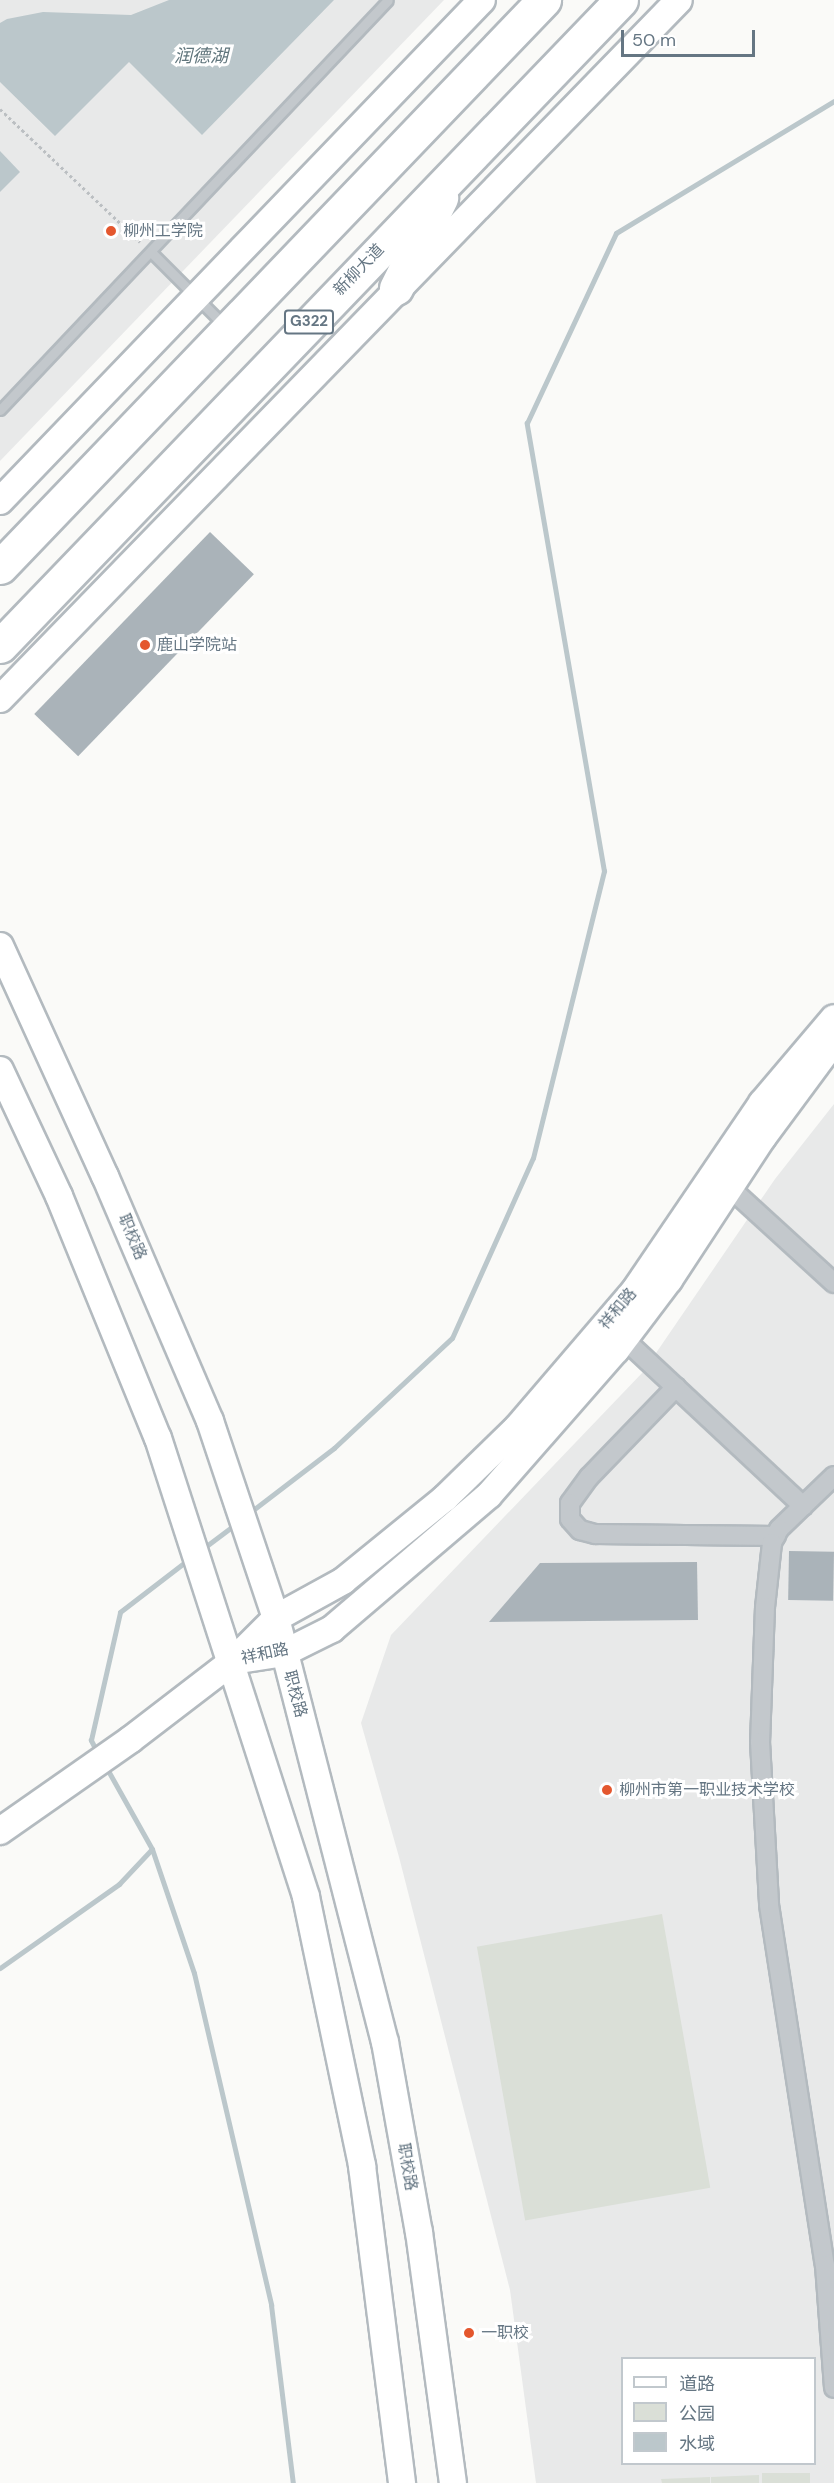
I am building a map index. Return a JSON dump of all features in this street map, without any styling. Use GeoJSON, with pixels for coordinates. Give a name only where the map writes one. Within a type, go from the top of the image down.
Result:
{"type":"FeatureCollection","features":[{"type":"Feature","properties":{"kind":"highway"},"geometry":{"type":"LineString","coordinates":[[0,567],[227,327],[544,0]]}},
{"type":"Feature","properties":{"kind":"highway","name":"新柳大道"},"geometry":{"type":"LineString","coordinates":[[0,646],[456,167],[621,0]]}},
{"type":"Feature","properties":{"kind":"highway"},"geometry":{"type":"LineString","coordinates":[[396,288],[456,167]]}},
{"type":"Feature","properties":{"kind":"main road"},"geometry":{"type":"LineString","coordinates":[[0,501],[482,0]]}},
{"type":"Feature","properties":{"kind":"main road"},"geometry":{"type":"LineString","coordinates":[[0,699],[235,460],[396,288],[679,0]]}},
{"type":"Feature","properties":{"kind":"main road","name":"职校路"},"geometry":{"type":"LineString","coordinates":[[0,946],[105,1176],[210,1421],[276,1618],[385,2042],[419,2232],[453,2483]]}},
{"type":"Feature","properties":{"kind":"main road","name":"祥和路"},"geometry":{"type":"LineString","coordinates":[[233,1661],[276,1618],[343,1581],[445,1498],[516,1429],[635,1290],[762,1103],[834,1018]]}},
{"type":"Feature","properties":{"kind":"main road","name":"祥和路"},"geometry":{"type":"LineString","coordinates":[[233,1661],[284,1653],[332,1629],[363,1606],[481,1502],[624,1339],[669,1280],[730,1188],[834,1041]]}},
{"type":"Feature","properties":{"kind":"main road"},"geometry":{"type":"LineString","coordinates":[[0,1070],[59,1196],[158,1438],[233,1661],[306,1897],[362,2166],[402,2483]]}},
{"type":"Feature","properties":{"kind":"main road"},"geometry":{"type":"LineString","coordinates":[[0,1831],[130,1740],[233,1661]]}},
{"type":"Feature","properties":{"kind":"street"},"geometry":{"type":"LineString","coordinates":[[730,1188],[834,1283]]}},
{"type":"Feature","properties":{"kind":"street"},"geometry":{"type":"LineString","coordinates":[[624,1339],[803,1506]]}},
{"type":"Feature","properties":{"kind":"street"},"geometry":{"type":"LineString","coordinates":[[676,1387],[589,1477],[570,1503],[570,1519],[580,1530],[595,1534],[776,1536]]}},
{"type":"Feature","properties":{"kind":"street"},"geometry":{"type":"LineString","coordinates":[[834,1476],[776,1536],[765,1607],[760,1742],[769,1905],[825,2265],[834,2388]]}},
{"type":"Feature","properties":{"kind":"lane"},"geometry":{"type":"LineString","coordinates":[[0,410],[388,0]]}},
{"type":"Feature","properties":{"kind":"lane"},"geometry":{"type":"LineString","coordinates":[[151,252],[227,327]]}},
{"type":"Feature","properties":{"kind":"path"},"geometry":{"type":"LineString","coordinates":[[0,109],[151,252]]}},
{"type":"Feature","properties":{"kind":"shaded area","name":"柳州工学院"},"geometry":{"type":"Polygon","coordinates":[[[0,0],[444,0],[0,461],[0,0]]]}},
{"type":"Feature","properties":{"kind":"shaded area","name":"柳州市第一职业技术学校"},"geometry":{"type":"Polygon","coordinates":[[[834,1104],[834,2483],[536,2483],[510,2290],[399,1857],[361,1723],[391,1635],[643,1372],[775,1179],[834,1104]]]}},
{"type":"Feature","properties":{"kind":"green space"},"geometry":{"type":"Polygon","coordinates":[[[662,1914],[710,2188],[525,2220],[477,1947],[662,1914]]]}},
{"type":"Feature","properties":{"kind":"green space"},"geometry":{"type":"Polygon","coordinates":[[[762,2473],[810,2473],[810,2483],[762,2483],[762,2473]]]}},
{"type":"Feature","properties":{"kind":"green space"},"geometry":{"type":"Polygon","coordinates":[[[759,2475],[759,2483],[711,2483],[711,2477],[759,2475]]]}},
{"type":"Feature","properties":{"kind":"green space"},"geometry":{"type":"Polygon","coordinates":[[[710,2477],[710,2483],[662,2483],[661,2479],[710,2477]]]}},
{"type":"Feature","properties":{"kind":"water","name":"润德湖"},"geometry":{"type":"Polygon","coordinates":[[[169,0],[334,0],[202,135],[129,62],[55,136],[0,82],[0,23],[7,19],[43,12],[131,15],[169,0]]]}},
{"type":"Feature","properties":{"kind":"water"},"geometry":{"type":"Polygon","coordinates":[[[0,151],[20,172],[0,192],[0,151]]]}},
{"type":"Feature","properties":{"kind":"building","name":"鹿山学院站"},"geometry":{"type":"Polygon","coordinates":[[[210,532],[254,574],[78,756],[34,714],[210,532]]]}},
{"type":"Feature","properties":{"kind":"building"},"geometry":{"type":"Polygon","coordinates":[[[789,1551],[834,1552],[833,1601],[788,1600],[789,1551]]]}},
{"type":"Feature","properties":{"kind":"building"},"geometry":{"type":"Polygon","coordinates":[[[697,1562],[698,1620],[489,1622],[540,1563],[697,1562]]]}},
{"type":"Feature","properties":{"kind":"waterway"},"geometry":{"type":"LineString","coordinates":[[249,1513],[334,1448],[452,1338],[533,1158],[604,871],[527,423],[616,233],[834,101]]}},
{"type":"Feature","properties":{"kind":"waterway"},"geometry":{"type":"LineString","coordinates":[[201,1550],[237,1523]]}},
{"type":"Feature","properties":{"kind":"waterway"},"geometry":{"type":"LineString","coordinates":[[98,1754],[91,1740],[120,1612],[189,1559]]}},
{"type":"Feature","properties":{"kind":"waterway"},"geometry":{"type":"LineString","coordinates":[[106,1767],[152,1849],[194,1973],[271,2305],[293,2483]]}},
{"type":"Feature","properties":{"kind":"waterway"},"geometry":{"type":"LineString","coordinates":[[0,1968],[119,1884],[152,1849]]}},
{"type":"Feature","properties":{"kind":"place","name":"柳州工学院"},"geometry":{"type":"Point","coordinates":[111,231]}},
{"type":"Feature","properties":{"kind":"place","name":"鹿山学院站"},"geometry":{"type":"Point","coordinates":[145,645]}},
{"type":"Feature","properties":{"kind":"place","name":"柳州市第一职业技术学校"},"geometry":{"type":"Point","coordinates":[607,1790]}},
{"type":"Feature","properties":{"kind":"place","name":"一职校"},"geometry":{"type":"Point","coordinates":[469,2333]}}]}
